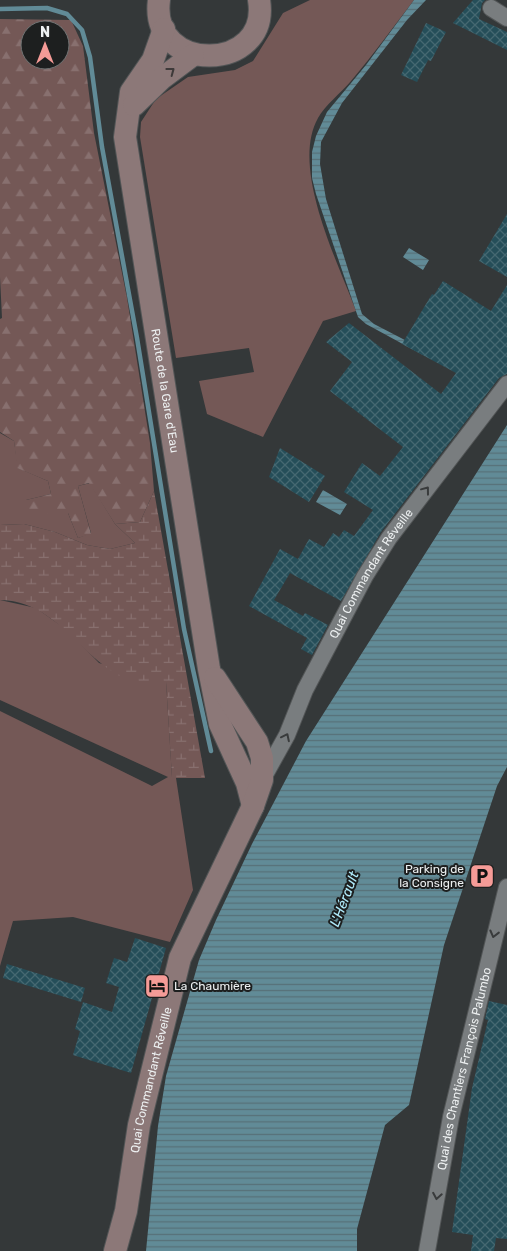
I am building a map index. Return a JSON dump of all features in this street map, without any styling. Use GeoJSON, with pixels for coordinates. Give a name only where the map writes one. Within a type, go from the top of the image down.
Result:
{"type":"FeatureCollection","features":[{"type":"Feature","properties":{"kind":"main road"},"geometry":{"type":"LineString","coordinates":[[158,9],[178,46],[193,55],[210,57],[233,52],[250,36],[259,8],[276,0]]}},
{"type":"Feature","properties":{"kind":"main road","name":"Route de la Gare d'Eau"},"geometry":{"type":"LineString","coordinates":[[158,9],[153,60],[131,92],[125,137],[209,669],[220,724],[228,746],[247,783],[253,806]]}},
{"type":"Feature","properties":{"kind":"main road"},"geometry":{"type":"LineString","coordinates":[[127,113],[161,79],[193,55]]}},
{"type":"Feature","properties":{"kind":"main road","name":"Route de la Gare d'Eau"},"geometry":{"type":"LineString","coordinates":[[209,669],[257,742],[265,771]]}},
{"type":"Feature","properties":{"kind":"main road"},"geometry":{"type":"LineString","coordinates":[[253,806],[265,771]]}},
{"type":"Feature","properties":{"kind":"main road","name":"Quai Commandant Réveille"},"geometry":{"type":"LineString","coordinates":[[116,1251],[126,1211],[139,1125],[180,958],[253,806]]}},
{"type":"Feature","properties":{"kind":"street"},"geometry":{"type":"LineString","coordinates":[[491,8],[507,18]]}},
{"type":"Feature","properties":{"kind":"street","name":"Quai Commandant Réveille"},"geometry":{"type":"LineString","coordinates":[[265,771],[288,735],[304,690],[365,576],[389,538],[507,384]]}},
{"type":"Feature","properties":{"kind":"street"},"geometry":{"type":"LineString","coordinates":[[228,746],[244,761],[265,771]]}},
{"type":"Feature","properties":{"kind":"street","name":"Quai des Chantiers François Palumbo"},"geometry":{"type":"LineString","coordinates":[[428,1251],[451,1117],[507,887]]}},
{"type":"Feature","properties":{"kind":"green space"},"geometry":{"type":"Polygon","coordinates":[[[310,0],[414,0],[347,86],[318,118],[311,139],[310,162],[313,188],[329,242],[356,311],[323,321],[263,437],[207,414],[199,381],[254,372],[249,348],[176,358],[140,137],[141,122],[156,99],[188,77],[235,70],[253,61],[283,13],[310,0]]]}},
{"type":"Feature","properties":{"kind":"green space"},"geometry":{"type":"Polygon","coordinates":[[[0,19],[71,20],[83,46],[94,133],[127,298],[150,443],[154,491],[140,522],[115,524],[89,483],[78,486],[91,534],[78,538],[68,513],[24,515],[26,500],[51,494],[48,481],[17,468],[14,441],[0,432],[0,319],[2,318],[0,277],[0,19]]]}},
{"type":"Feature","properties":{"kind":"green space"},"geometry":{"type":"Polygon","coordinates":[[[0,433],[14,441],[18,468],[48,481],[51,494],[26,500],[68,513],[78,538],[91,533],[78,486],[90,483],[115,524],[135,543],[110,549],[87,545],[55,532],[24,524],[0,525],[0,433]]]}},
{"type":"Feature","properties":{"kind":"green space"},"geometry":{"type":"Polygon","coordinates":[[[154,491],[205,778],[172,778],[166,682],[131,681],[113,672],[54,621],[38,610],[21,603],[0,600],[0,525],[24,524],[55,532],[87,545],[110,549],[135,543],[115,524],[140,522],[154,491]]]}},
{"type":"Feature","properties":{"kind":"green space"},"geometry":{"type":"Polygon","coordinates":[[[0,600],[36,608],[67,630],[99,663],[166,681],[172,777],[176,778],[193,890],[170,942],[73,917],[13,921],[0,966],[0,711],[152,786],[168,777],[0,700],[0,600]]]}},
{"type":"Feature","properties":{"kind":"water"},"geometry":{"type":"Polygon","coordinates":[[[414,0],[426,0],[407,20],[342,103],[321,142],[320,164],[326,199],[362,314],[374,324],[426,351],[423,355],[366,324],[358,317],[312,178],[312,152],[316,136],[327,112],[366,65],[414,0]]]}},
{"type":"Feature","properties":{"kind":"water"},"geometry":{"type":"Polygon","coordinates":[[[409,248],[429,260],[423,270],[403,257],[409,248]]]}},
{"type":"Feature","properties":{"kind":"water","name":"L'Hérault"},"geometry":{"type":"Polygon","coordinates":[[[507,425],[507,767],[497,786],[444,945],[409,1105],[385,1125],[357,1229],[357,1251],[146,1251],[158,1126],[166,1076],[199,960],[216,920],[252,844],[306,741],[507,425]]]}},
{"type":"Feature","properties":{"kind":"water"},"geometry":{"type":"Polygon","coordinates":[[[323,490],[347,504],[340,515],[316,502],[323,490]]]}},
{"type":"Feature","properties":{"kind":"building"},"geometry":{"type":"Polygon","coordinates":[[[473,0],[485,0],[482,3],[479,19],[507,32],[507,50],[453,23],[473,0]]]}},
{"type":"Feature","properties":{"kind":"building"},"geometry":{"type":"Polygon","coordinates":[[[426,23],[446,32],[431,61],[428,60],[417,82],[401,75],[426,23]]]}},
{"type":"Feature","properties":{"kind":"building"},"geometry":{"type":"Polygon","coordinates":[[[507,214],[507,277],[479,261],[507,214]]]}},
{"type":"Feature","properties":{"kind":"building"},"geometry":{"type":"Polygon","coordinates":[[[443,281],[491,311],[507,285],[507,374],[499,378],[381,532],[341,601],[290,573],[274,600],[303,616],[305,613],[328,625],[312,655],[301,649],[307,638],[249,606],[280,549],[298,559],[309,539],[324,547],[333,533],[339,537],[344,530],[354,536],[373,510],[344,492],[362,463],[380,476],[403,447],[330,391],[352,362],[326,342],[349,323],[441,394],[456,373],[402,344],[432,294],[434,295],[443,281]]]}},
{"type":"Feature","properties":{"kind":"building"},"geometry":{"type":"Polygon","coordinates":[[[280,448],[325,476],[309,502],[269,477],[280,448]]]}},
{"type":"Feature","properties":{"kind":"building"},"geometry":{"type":"Polygon","coordinates":[[[135,938],[166,948],[131,1073],[73,1055],[80,1031],[75,1029],[83,1002],[112,1012],[119,987],[106,983],[114,958],[127,962],[135,938]]]}},
{"type":"Feature","properties":{"kind":"building"},"geometry":{"type":"Polygon","coordinates":[[[7,964],[85,988],[81,1002],[3,978],[7,964]]]}},
{"type":"Feature","properties":{"kind":"building"},"geometry":{"type":"Polygon","coordinates":[[[489,1001],[507,1005],[507,1239],[496,1238],[494,1251],[471,1251],[473,1235],[452,1232],[472,1088],[488,1020],[485,1019],[489,1001]]]}},
{"type":"Feature","properties":{"kind":"waterway"},"geometry":{"type":"LineString","coordinates":[[0,9],[47,8],[67,14],[82,30],[90,57],[102,147],[137,338],[184,629],[211,751]]}},
{"type":"Feature","properties":{"kind":"place","name":"Parking de la Consigne"},"geometry":{"type":"Point","coordinates":[482,876]}},
{"type":"Feature","properties":{"kind":"place","name":"La Chaumière"},"geometry":{"type":"Point","coordinates":[157,986]}}]}
